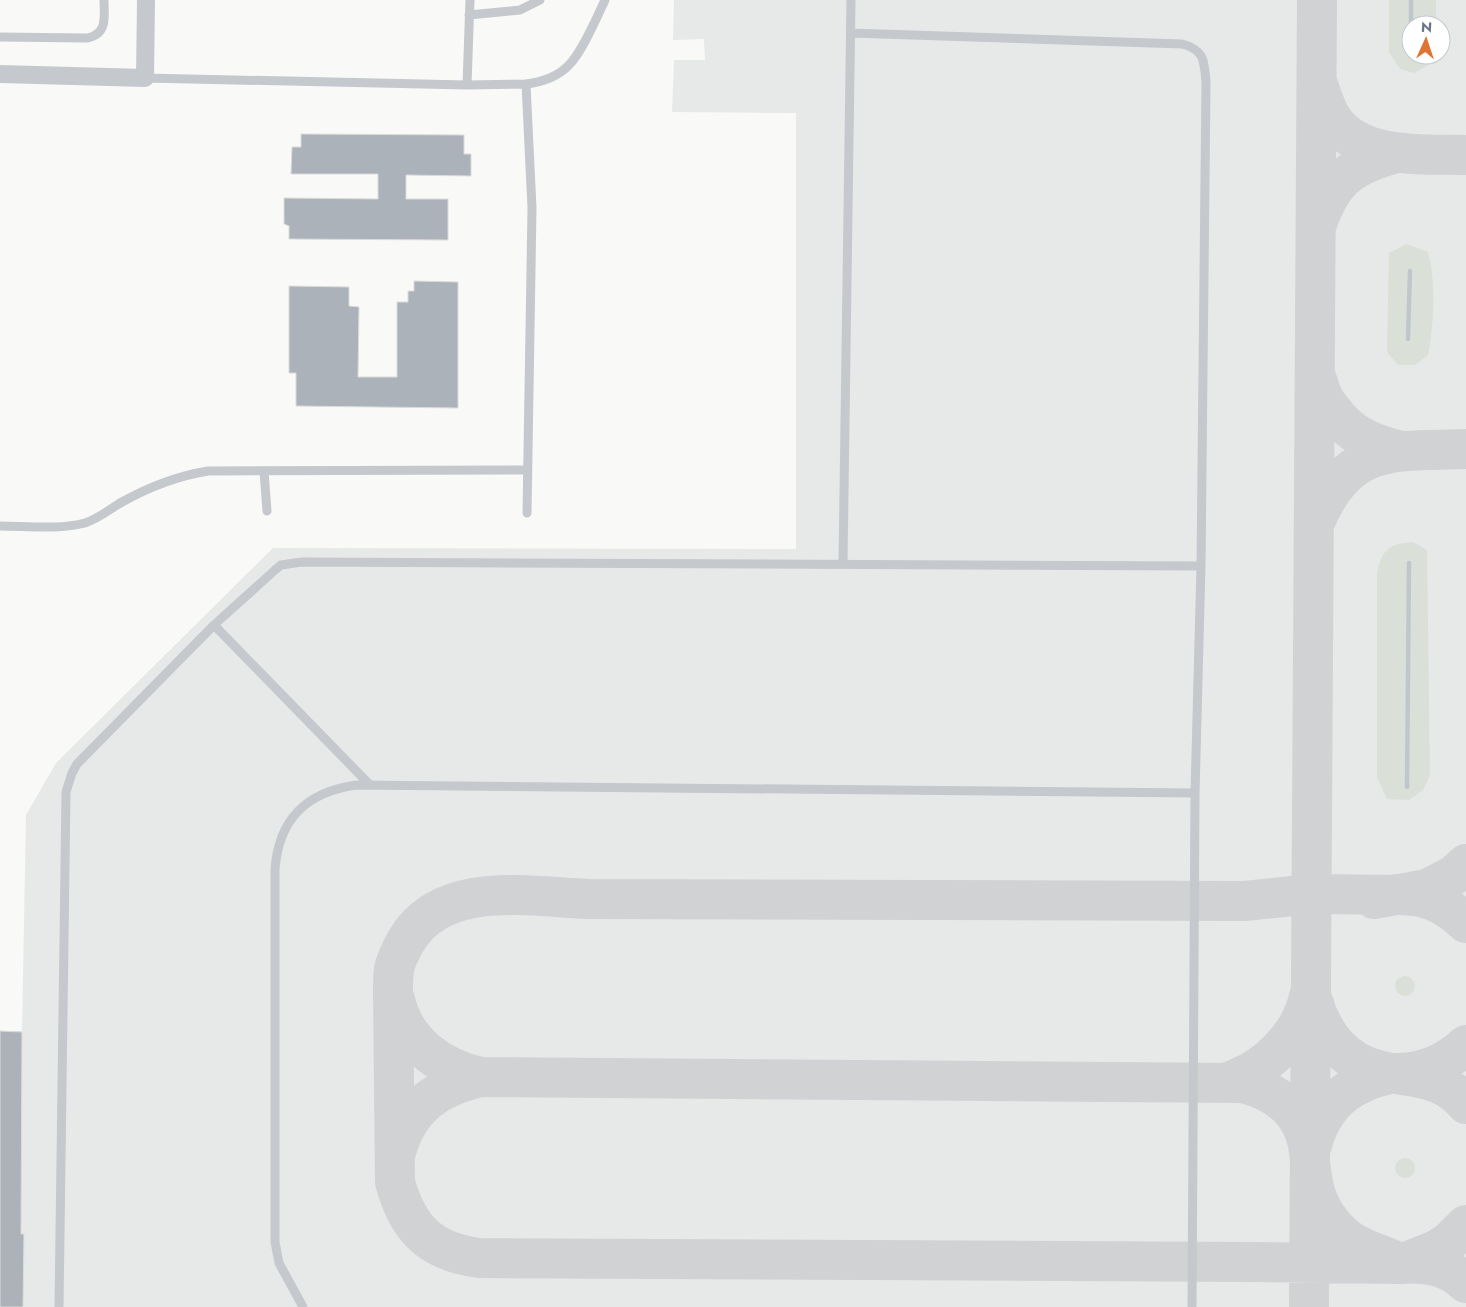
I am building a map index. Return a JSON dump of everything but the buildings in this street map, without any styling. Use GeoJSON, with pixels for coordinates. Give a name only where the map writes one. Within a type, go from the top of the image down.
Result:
{"type":"FeatureCollection","features":[{"type":"Feature","properties":{"kind":"street"},"geometry":{"type":"LineString","coordinates":[[0,74],[144,78],[146,0]]}},
{"type":"Feature","properties":{"kind":"lane"},"geometry":{"type":"LineString","coordinates":[[0,37],[88,38],[95,36],[101,32],[104,24],[104,0]]}},
{"type":"Feature","properties":{"kind":"lane"},"geometry":{"type":"LineString","coordinates":[[467,85],[470,0]]}},
{"type":"Feature","properties":{"kind":"lane"},"geometry":{"type":"LineString","coordinates":[[469,15],[520,10],[540,0]]}},
{"type":"Feature","properties":{"kind":"lane"},"geometry":{"type":"LineString","coordinates":[[144,78],[467,85],[539,82],[553,77],[569,65],[596,21],[605,0]]}},
{"type":"Feature","properties":{"kind":"lane"},"geometry":{"type":"LineString","coordinates":[[843,563],[851,0]]}},
{"type":"Feature","properties":{"kind":"lane"},"geometry":{"type":"LineString","coordinates":[[851,33],[1182,44],[1194,47],[1201,53],[1206,82],[1201,566],[1195,793],[1192,1307]]}},
{"type":"Feature","properties":{"kind":"lane"},"geometry":{"type":"LineString","coordinates":[[526,84],[532,208],[526,513]]}},
{"type":"Feature","properties":{"kind":"lane"},"geometry":{"type":"LineString","coordinates":[[0,526],[69,526],[86,523],[155,486],[183,475],[208,471],[527,470]]}},
{"type":"Feature","properties":{"kind":"lane"},"geometry":{"type":"LineString","coordinates":[[264,471],[267,511]]}},
{"type":"Feature","properties":{"kind":"lane"},"geometry":{"type":"LineString","coordinates":[[59,1307],[66,792],[72,772],[77,764],[214,624],[282,565],[292,563],[843,563],[1201,566]]}},
{"type":"Feature","properties":{"kind":"lane"},"geometry":{"type":"LineString","coordinates":[[214,624],[370,785]]}},
{"type":"Feature","properties":{"kind":"lane"},"geometry":{"type":"LineString","coordinates":[[303,1307],[279,1263],[275,1242],[276,855],[279,842],[289,822],[304,805],[320,794],[337,788],[370,785],[1195,793]]}},
{"type":"Feature","properties":{"kind":"shaded area"},"geometry":{"type":"Polygon","coordinates":[[[674,0],[1466,0],[1466,1307],[0,1307],[0,1031],[22,1031],[26,815],[56,763],[273,548],[796,549],[796,113],[672,112],[674,60],[705,60],[704,39],[673,40],[674,0]]]}},
{"type":"Feature","properties":{"kind":"shaded area"},"geometry":{"type":"Polygon","coordinates":[[[1389,0],[1436,0],[1436,15],[1401,15],[1401,65],[1428,65],[1414,73],[1400,69],[1389,52],[1389,0]]]}},
{"type":"Feature","properties":{"kind":"shaded area"},"geometry":{"type":"Polygon","coordinates":[[[1406,244],[1428,252],[1432,275],[1433,318],[1428,355],[1415,365],[1398,365],[1387,352],[1389,253],[1406,244]]]}},
{"type":"Feature","properties":{"kind":"shaded area"},"geometry":{"type":"Polygon","coordinates":[[[1413,542],[1427,550],[1430,775],[1423,790],[1409,800],[1387,799],[1377,777],[1377,573],[1384,553],[1388,549],[1398,544],[1413,542]]]}},
{"type":"Feature","properties":{"kind":"shaded area"},"geometry":{"type":"Polygon","coordinates":[[[1405,976],[1412,979],[1415,986],[1412,993],[1405,996],[1398,993],[1395,986],[1398,979],[1405,976]]]}},
{"type":"Feature","properties":{"kind":"shaded area"},"geometry":{"type":"Polygon","coordinates":[[[1405,1158],[1412,1161],[1415,1168],[1412,1175],[1405,1178],[1398,1175],[1395,1168],[1398,1161],[1405,1158]]]}},
{"type":"Feature","properties":{"kind":"waterway"},"geometry":{"type":"LineString","coordinates":[[1411,0],[1411,15]]}},
{"type":"Feature","properties":{"kind":"waterway"},"geometry":{"type":"LineString","coordinates":[[1408,339],[1410,271]]}},
{"type":"Feature","properties":{"kind":"waterway"},"geometry":{"type":"LineString","coordinates":[[1407,787],[1409,563]]}},
{"type":"Feature","properties":{"kind":"taxiway"},"geometry":{"type":"LineString","coordinates":[[1309,1307],[1317,0]]}},
{"type":"Feature","properties":{"kind":"taxiway"},"geometry":{"type":"LineString","coordinates":[[1318,85],[1331,117],[1343,131],[1357,141],[1374,148],[1392,152],[1466,155]]}},
{"type":"Feature","properties":{"kind":"taxiway"},"geometry":{"type":"LineString","coordinates":[[1317,224],[1330,196],[1346,176],[1368,163],[1397,153]]}},
{"type":"Feature","properties":{"kind":"taxiway"},"geometry":{"type":"LineString","coordinates":[[1315,375],[1325,401],[1346,426],[1363,438],[1381,446],[1402,451]]}},
{"type":"Feature","properties":{"kind":"taxiway"},"geometry":{"type":"LineString","coordinates":[[1314,524],[1327,498],[1341,479],[1357,466],[1374,457],[1415,450],[1466,449]]}},
{"type":"Feature","properties":{"kind":"taxiway"},"geometry":{"type":"LineString","coordinates":[[1374,899],[1427,889],[1454,875],[1466,864]]}},
{"type":"Feature","properties":{"kind":"taxiway"},"geometry":{"type":"LineString","coordinates":[[1401,895],[1312,894],[1245,901],[590,899],[515,895],[489,896],[464,900],[442,908],[422,921],[406,941],[395,965],[393,975],[395,1182],[407,1213],[424,1236],[448,1250],[480,1258],[1401,1264],[1436,1250],[1450,1241],[1466,1225]]}},
{"type":"Feature","properties":{"kind":"taxiway"},"geometry":{"type":"LineString","coordinates":[[1397,894],[1418,896],[1434,901],[1456,914],[1466,923]]}},
{"type":"Feature","properties":{"kind":"taxiway"},"geometry":{"type":"LineString","coordinates":[[1226,1083],[1251,1072],[1280,1049],[1295,1030],[1306,1008],[1309,996]]}},
{"type":"Feature","properties":{"kind":"taxiway"},"geometry":{"type":"LineString","coordinates":[[395,1000],[407,1029],[426,1051],[452,1067],[481,1077],[1243,1083],[1268,1092],[1288,1106],[1296,1115],[1306,1138],[1312,1178],[1318,1201],[1334,1226],[1349,1240],[1365,1249],[1393,1260]]}},
{"type":"Feature","properties":{"kind":"taxiway"},"geometry":{"type":"LineString","coordinates":[[1313,1001],[1322,1025],[1336,1045],[1355,1060],[1378,1070],[1436,1082],[1456,1094],[1466,1104]]}},
{"type":"Feature","properties":{"kind":"taxiway"},"geometry":{"type":"LineString","coordinates":[[1399,1073],[1418,1071],[1443,1062],[1466,1045]]}},
{"type":"Feature","properties":{"kind":"taxiway"},"geometry":{"type":"LineString","coordinates":[[1312,1145],[1324,1117],[1341,1096],[1365,1082],[1394,1073]]}},
{"type":"Feature","properties":{"kind":"taxiway"},"geometry":{"type":"LineString","coordinates":[[396,1152],[408,1123],[427,1101],[451,1087],[481,1077]]}},
{"type":"Feature","properties":{"kind":"taxiway"},"geometry":{"type":"LineString","coordinates":[[1400,1264],[1436,1266],[1452,1272],[1466,1283]]}}]}
